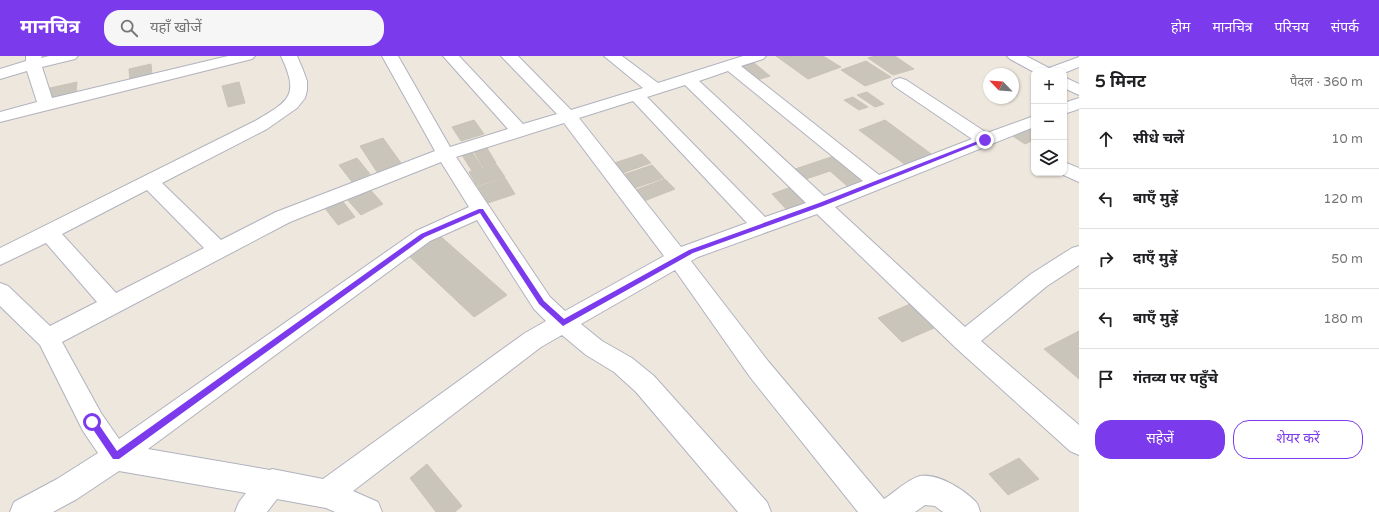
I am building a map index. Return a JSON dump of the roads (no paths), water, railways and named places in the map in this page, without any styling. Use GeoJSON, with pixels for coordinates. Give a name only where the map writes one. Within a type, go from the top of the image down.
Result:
{"type":"FeatureCollection","features":[{"type":"Feature","properties":{"kind":"street"},"geometry":{"type":"LineString","coordinates":[[0,74],[33,60],[70,56]]}},
{"type":"Feature","properties":{"kind":"street"},"geometry":{"type":"LineString","coordinates":[[174,56],[181,72]]}},
{"type":"Feature","properties":{"kind":"street"},"geometry":{"type":"LineString","coordinates":[[0,117],[46,104],[181,72],[215,60],[247,56]]}},
{"type":"Feature","properties":{"kind":"street"},"geometry":{"type":"LineString","coordinates":[[0,257],[261,125],[285,111],[294,104],[299,95],[297,72],[289,56]]}},
{"type":"Feature","properties":{"kind":"street"},"geometry":{"type":"LineString","coordinates":[[390,56],[445,154],[542,303],[563,323],[594,348],[623,365],[645,384],[756,512]]}},
{"type":"Feature","properties":{"kind":"street"},"geometry":{"type":"LineString","coordinates":[[451,56],[519,131]]}},
{"type":"Feature","properties":{"kind":"street"},"geometry":{"type":"LineString","coordinates":[[509,56],[568,116],[678,258],[759,369],[876,512]]}},
{"type":"Feature","properties":{"kind":"street"},"geometry":{"type":"LineString","coordinates":[[612,56],[655,89]]}},
{"type":"Feature","properties":{"kind":"street"},"geometry":{"type":"LineString","coordinates":[[1016,56],[1038,68]]}},
{"type":"Feature","properties":{"kind":"street"},"geometry":{"type":"LineString","coordinates":[[48,338],[283,217],[445,154],[636,96],[744,59],[877,183]]}},
{"type":"Feature","properties":{"kind":"street"},"geometry":{"type":"LineString","coordinates":[[33,60],[46,104]]}},
{"type":"Feature","properties":{"kind":"street"},"geometry":{"type":"LineString","coordinates":[[1063,68],[1079,62]]}},
{"type":"Feature","properties":{"kind":"street"},"geometry":{"type":"LineString","coordinates":[[688,79],[964,341],[1079,442]]}},
{"type":"Feature","properties":{"kind":"street"},"geometry":{"type":"LineString","coordinates":[[900,83],[985,140]]}},
{"type":"Feature","properties":{"kind":"street"},"geometry":{"type":"LineString","coordinates":[[1067,84],[1079,90]]}},
{"type":"Feature","properties":{"kind":"street"},"geometry":{"type":"LineString","coordinates":[[636,96],[762,226]]}},
{"type":"Feature","properties":{"kind":"street"},"geometry":{"type":"LineString","coordinates":[[1067,108],[1079,103]]}},
{"type":"Feature","properties":{"kind":"street"},"geometry":{"type":"LineString","coordinates":[[328,494],[408,432],[533,340],[691,251],[821,205],[1031,122]]}},
{"type":"Feature","properties":{"kind":"street"},"geometry":{"type":"LineString","coordinates":[[1067,170],[1079,176]]}},
{"type":"Feature","properties":{"kind":"street"},"geometry":{"type":"LineString","coordinates":[[149,181],[220,250]]}},
{"type":"Feature","properties":{"kind":"street"},"geometry":{"type":"LineString","coordinates":[[24,512],[67,489],[116,457],[423,236],[481,210]]}},
{"type":"Feature","properties":{"kind":"street"},"geometry":{"type":"LineString","coordinates":[[48,232],[113,305]]}},
{"type":"Feature","properties":{"kind":"street"},"geometry":{"type":"LineString","coordinates":[[964,341],[1039,280],[1079,254]]}},
{"type":"Feature","properties":{"kind":"street"},"geometry":{"type":"LineString","coordinates":[[0,292],[48,338],[92,422],[116,457],[272,483],[328,494],[368,512]]}},
{"type":"Feature","properties":{"kind":"street"},"geometry":{"type":"LineString","coordinates":[[249,512],[272,483]]}},
{"type":"Feature","properties":{"kind":"street"},"geometry":{"type":"LineString","coordinates":[[891,512],[921,490],[941,493],[966,512]]}}]}
